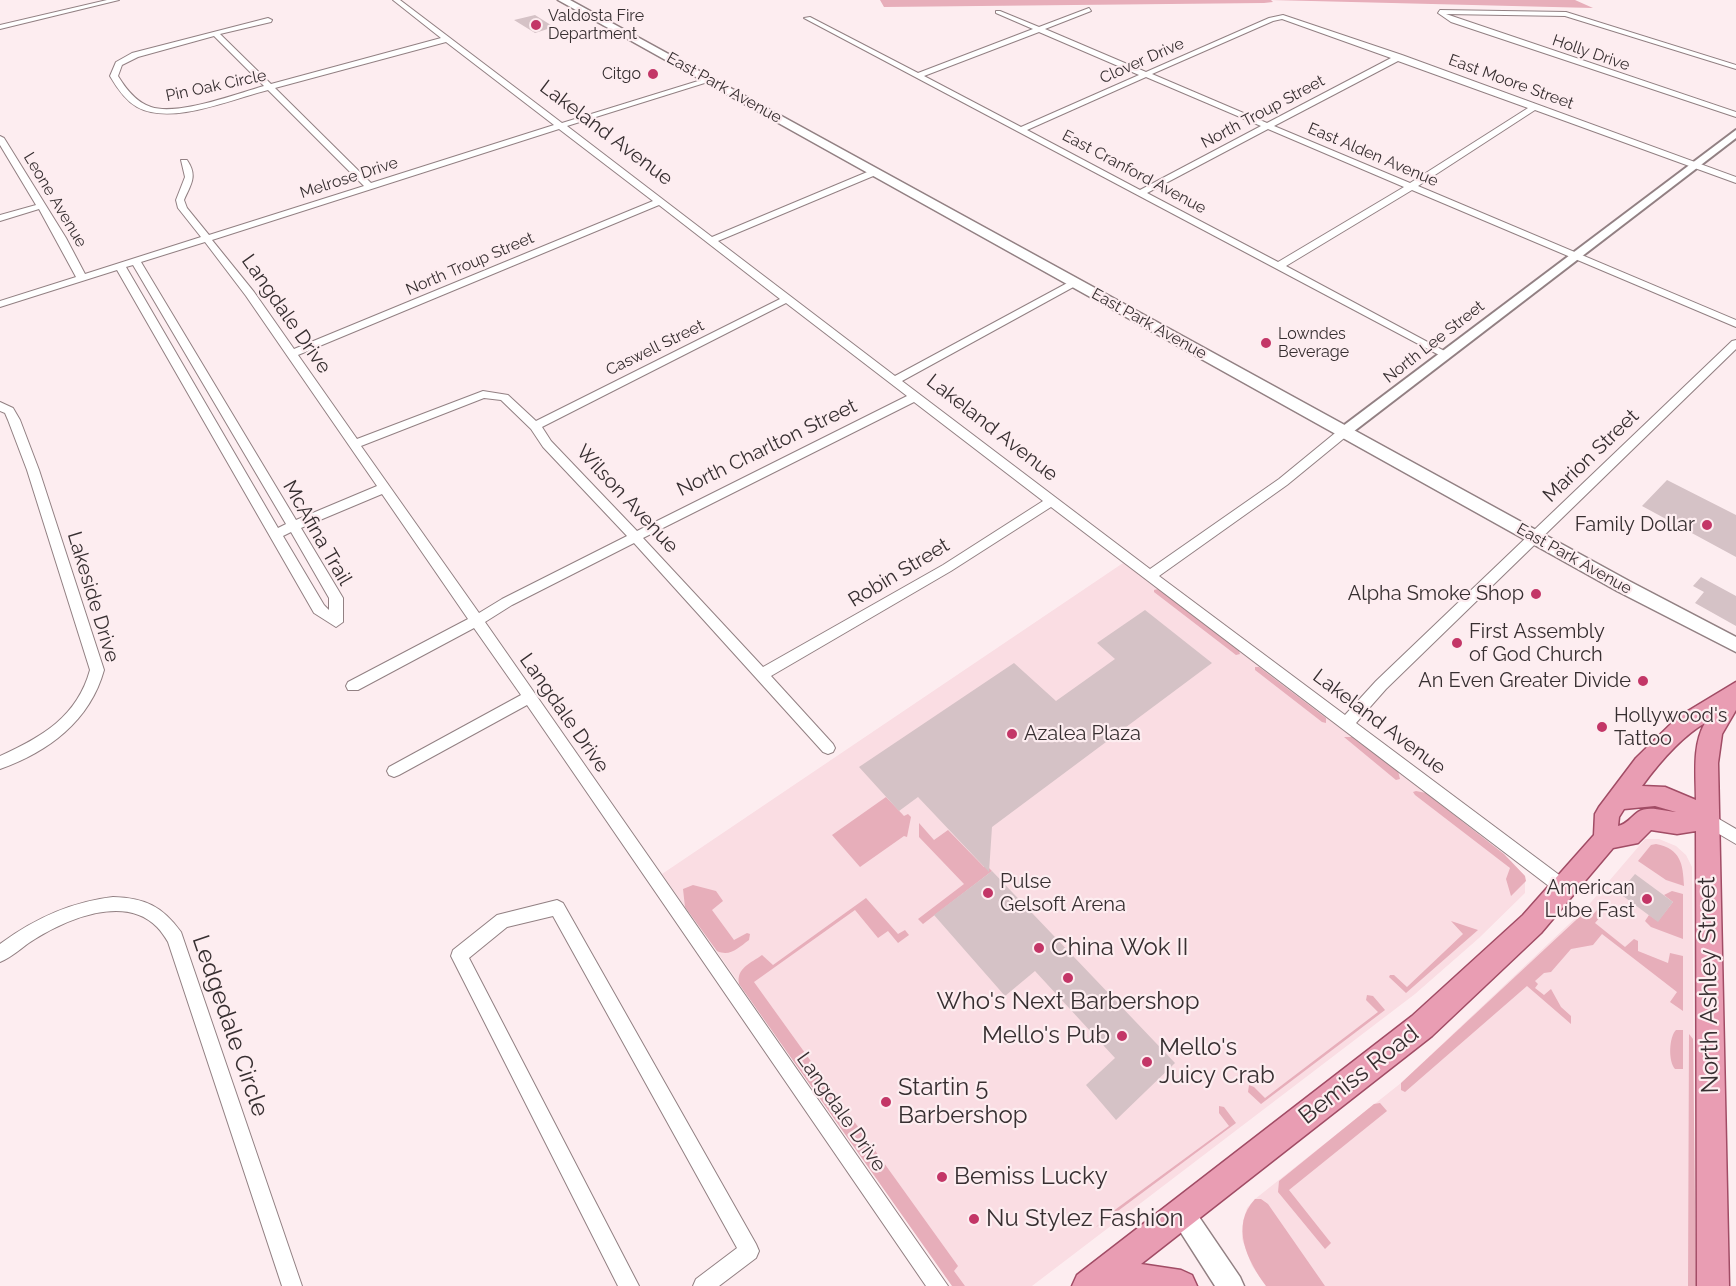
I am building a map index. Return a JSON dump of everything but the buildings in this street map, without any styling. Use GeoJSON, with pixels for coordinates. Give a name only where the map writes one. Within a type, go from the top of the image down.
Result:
{"type":"FeatureCollection","features":[{"type":"Feature","properties":{"kind":"main road","name":"East Park Avenue"},"geometry":{"type":"LineString","coordinates":[[563,0],[1661,607],[1736,645]]}},
{"type":"Feature","properties":{"kind":"main road"},"geometry":{"type":"LineString","coordinates":[[1707,819],[1677,823],[1647,819],[1629,835],[1606,838],[1607,814],[1644,765],[1686,723],[1734,694]]}},
{"type":"Feature","properties":{"kind":"main road","name":"North Ashley Street"},"geometry":{"type":"LineString","coordinates":[[1713,1286],[1707,762],[1711,733],[1734,694]]}},
{"type":"Feature","properties":{"kind":"main road"},"geometry":{"type":"LineString","coordinates":[[1617,801],[1652,795],[1676,799],[1707,819]]}},
{"type":"Feature","properties":{"kind":"main road","name":"Bemiss Road"},"geometry":{"type":"LineString","coordinates":[[1088,1285],[1422,1026],[1494,960],[1564,888],[1606,838]]}},
{"type":"Feature","properties":{"kind":"main road"},"geometry":{"type":"LineString","coordinates":[[1182,1214],[1231,1286]]}},
{"type":"Feature","properties":{"kind":"main road"},"geometry":{"type":"LineString","coordinates":[[1088,1285],[1125,1278],[1155,1280],[1181,1286]]}},
{"type":"Feature","properties":{"kind":"street"},"geometry":{"type":"LineString","coordinates":[[0,27],[116,0]]}},
{"type":"Feature","properties":{"kind":"street","name":"Lakeland Avenue"},"geometry":{"type":"LineString","coordinates":[[396,0],[1150,576],[1564,888]]}},
{"type":"Feature","properties":{"kind":"street"},"geometry":{"type":"LineString","coordinates":[[918,76],[1089,10]]}},
{"type":"Feature","properties":{"kind":"street","name":"East Alden Avenue"},"geometry":{"type":"LineString","coordinates":[[998,12],[1736,324]]}},
{"type":"Feature","properties":{"kind":"street","name":"Holly Drive"},"geometry":{"type":"LineString","coordinates":[[1736,67],[1566,14],[1440,12],[1454,20],[1736,116]]}},
{"type":"Feature","properties":{"kind":"street","name":"East Cranford Avenue"},"geometry":{"type":"LineString","coordinates":[[808,18],[1445,354]]}},
{"type":"Feature","properties":{"kind":"street","name":"East Moore Street"},"geometry":{"type":"LineString","coordinates":[[1275,18],[1291,18],[1736,180]]}},
{"type":"Feature","properties":{"kind":"street","name":"Clover Drive"},"geometry":{"type":"LineString","coordinates":[[1021,130],[1275,18]]}},
{"type":"Feature","properties":{"kind":"street"},"geometry":{"type":"LineString","coordinates":[[215,33],[268,20]]}},
{"type":"Feature","properties":{"kind":"street"},"geometry":{"type":"LineString","coordinates":[[215,33],[370,187]]}},
{"type":"Feature","properties":{"kind":"street","name":"Pin Oak Circle"},"geometry":{"type":"LineString","coordinates":[[215,33],[135,55],[119,64],[114,76],[138,106],[154,111],[188,110],[447,39]]}},
{"type":"Feature","properties":{"kind":"street","name":"North Troup Street"},"geometry":{"type":"LineString","coordinates":[[1140,193],[1399,57]]}},
{"type":"Feature","properties":{"kind":"street","name":"Melrose Drive"},"geometry":{"type":"LineString","coordinates":[[0,304],[708,79]]}},
{"type":"Feature","properties":{"kind":"street"},"geometry":{"type":"LineString","coordinates":[[1279,266],[1410,187],[1535,107]]}},
{"type":"Feature","properties":{"kind":"street","name":"North Lee Street"},"geometry":{"type":"LineString","coordinates":[[1150,576],[1283,482],[1445,354],[1736,133]]}},
{"type":"Feature","properties":{"kind":"street","name":"Leone Avenue"},"geometry":{"type":"LineString","coordinates":[[0,138],[3,150],[41,206],[82,278]]}},
{"type":"Feature","properties":{"kind":"street","name":"Langdale Drive"},"geometry":{"type":"LineString","coordinates":[[184,162],[191,174],[180,204],[205,239],[227,263],[291,354],[938,1286]]}},
{"type":"Feature","properties":{"kind":"street"},"geometry":{"type":"LineString","coordinates":[[713,240],[875,172]]}},
{"type":"Feature","properties":{"kind":"street","name":"North Troup Street"},"geometry":{"type":"LineString","coordinates":[[291,354],[661,201]]}},
{"type":"Feature","properties":{"kind":"street"},"geometry":{"type":"LineString","coordinates":[[0,218],[41,206]]}},
{"type":"Feature","properties":{"kind":"street","name":"McAfina Trail"},"geometry":{"type":"LineString","coordinates":[[120,266],[319,609],[336,622],[336,598],[136,261]]}},
{"type":"Feature","properties":{"kind":"street"},"geometry":{"type":"LineString","coordinates":[[895,380],[1074,283]]}},
{"type":"Feature","properties":{"kind":"street"},"geometry":{"type":"LineString","coordinates":[[139,299],[155,294]]}},
{"type":"Feature","properties":{"kind":"street","name":"Caswell Street"},"geometry":{"type":"LineString","coordinates":[[535,426],[789,298]]}},
{"type":"Feature","properties":{"kind":"street"},"geometry":{"type":"LineString","coordinates":[[156,328],[172,323]]}},
{"type":"Feature","properties":{"kind":"street","name":"Marion Street"},"geometry":{"type":"LineString","coordinates":[[1346,724],[1381,685],[1736,343]]}},
{"type":"Feature","properties":{"kind":"street"},"geometry":{"type":"LineString","coordinates":[[173,359],[190,353]]}},
{"type":"Feature","properties":{"kind":"street"},"geometry":{"type":"LineString","coordinates":[[192,391],[210,385]]}},
{"type":"Feature","properties":{"kind":"street","name":"Wilson Avenue"},"geometry":{"type":"LineString","coordinates":[[353,445],[483,394],[504,397],[535,426],[547,444],[763,674],[828,748]]}},
{"type":"Feature","properties":{"kind":"street","name":"North Charlton Street"},"geometry":{"type":"LineString","coordinates":[[353,686],[476,621],[507,602],[917,396]]}},
{"type":"Feature","properties":{"kind":"street","name":"Lakeside Drive"},"geometry":{"type":"LineString","coordinates":[[0,406],[9,411],[14,420],[33,470],[97,670],[92,691],[72,717],[38,745],[0,763]]}},
{"type":"Feature","properties":{"kind":"street"},"geometry":{"type":"LineString","coordinates":[[212,426],[230,419]]}},
{"type":"Feature","properties":{"kind":"street"},"geometry":{"type":"LineString","coordinates":[[275,534],[384,488]]}},
{"type":"Feature","properties":{"kind":"street"},"geometry":{"type":"LineString","coordinates":[[256,502],[274,494]]}},
{"type":"Feature","properties":{"kind":"street","name":"Robin Street"},"geometry":{"type":"LineString","coordinates":[[763,674],[947,568],[1052,501]]}},
{"type":"Feature","properties":{"kind":"street"},"geometry":{"type":"LineString","coordinates":[[299,576],[318,568]]}},
{"type":"Feature","properties":{"kind":"street"},"geometry":{"type":"LineString","coordinates":[[394,771],[530,697]]}},
{"type":"Feature","properties":{"kind":"street"},"geometry":{"type":"LineString","coordinates":[[1707,819],[1736,837]]}},
{"type":"Feature","properties":{"kind":"street","name":"Ledgedale Circle"},"geometry":{"type":"LineString","coordinates":[[0,954],[38,928],[79,910],[98,905],[132,905],[148,909],[161,918],[175,938],[292,1286]]}},
{"type":"Feature","properties":{"kind":"street"},"geometry":{"type":"LineString","coordinates":[[629,1286],[459,956],[503,920],[557,908],[749,1251],[703,1286]]}},
{"type":"Feature","properties":{"kind":"shaded area"},"geometry":{"type":"Polygon","coordinates":[[[880,0],[1271,0],[1273,2],[884,7],[880,0]]]}},
{"type":"Feature","properties":{"kind":"shaded area"},"geometry":{"type":"Polygon","coordinates":[[[1271,0],[1575,0],[1593,8],[1271,0]]]}},
{"type":"Feature","properties":{"kind":"shaded area"},"geometry":{"type":"Polygon","coordinates":[[[1126,561],[1504,854],[1525,876],[1525,893],[1479,938],[1415,994],[1032,1286],[953,1286],[662,874],[1126,561]]]}},
{"type":"Feature","properties":{"kind":"shaded area"},"geometry":{"type":"Polygon","coordinates":[[[1162,589],[1238,648],[1240,654],[1236,655],[1154,592],[1162,589]]]}},
{"type":"Feature","properties":{"kind":"shaded area"},"geometry":{"type":"Polygon","coordinates":[[[1255,667],[1259,667],[1326,718],[1326,723],[1255,670],[1255,667]]]}},
{"type":"Feature","properties":{"kind":"shaded area"},"geometry":{"type":"Polygon","coordinates":[[[1344,737],[1352,737],[1398,771],[1400,779],[1396,780],[1344,737]]]}},
{"type":"Feature","properties":{"kind":"shaded area"},"geometry":{"type":"Polygon","coordinates":[[[1413,792],[1426,793],[1504,854],[1525,876],[1526,881],[1511,896],[1506,879],[1510,868],[1415,795],[1413,792]]]}},
{"type":"Feature","properties":{"kind":"shaded area"},"geometry":{"type":"Polygon","coordinates":[[[886,797],[904,816],[908,814],[911,817],[907,837],[904,836],[860,867],[832,835],[886,797]]]}},
{"type":"Feature","properties":{"kind":"shaded area"},"geometry":{"type":"Polygon","coordinates":[[[919,823],[934,840],[948,830],[984,867],[986,865],[992,871],[923,924],[918,919],[964,884],[919,837],[919,823]]]}},
{"type":"Feature","properties":{"kind":"shaded area"},"geometry":{"type":"Polygon","coordinates":[[[1645,839],[1659,839],[1676,846],[1686,855],[1692,867],[1696,1286],[1266,1286],[1252,1266],[1242,1239],[1243,1221],[1247,1208],[1255,1199],[1401,1083],[1586,908],[1645,839]]]}},
{"type":"Feature","properties":{"kind":"shaded area"},"geometry":{"type":"Polygon","coordinates":[[[1656,844],[1676,854],[1683,871],[1684,886],[1666,880],[1638,861],[1651,845],[1656,844]]]}},
{"type":"Feature","properties":{"kind":"shaded area"},"geometry":{"type":"Polygon","coordinates":[[[693,885],[716,891],[723,901],[712,910],[734,940],[747,933],[750,934],[749,940],[730,952],[717,951],[685,907],[683,889],[693,885]]]}},
{"type":"Feature","properties":{"kind":"shaded area"},"geometry":{"type":"Polygon","coordinates":[[[1672,891],[1683,894],[1683,939],[1651,927],[1645,921],[1649,915],[1658,921],[1673,902],[1664,895],[1672,891]]]}},
{"type":"Feature","properties":{"kind":"shaded area"},"geometry":{"type":"Polygon","coordinates":[[[866,898],[898,934],[905,930],[909,935],[898,943],[888,931],[878,938],[855,910],[754,982],[958,1266],[954,1271],[965,1286],[952,1286],[739,984],[740,974],[749,963],[762,955],[773,965],[866,898]]]}},
{"type":"Feature","properties":{"kind":"shaded area"},"geometry":{"type":"Polygon","coordinates":[[[1590,907],[1593,908],[1585,917],[1589,919],[1597,910],[1601,916],[1595,923],[1625,947],[1634,939],[1638,941],[1638,951],[1668,963],[1670,953],[1683,956],[1683,1011],[1670,1002],[1677,992],[1602,934],[1593,945],[1571,949],[1551,972],[1544,973],[1535,981],[1538,984],[1535,988],[1544,995],[1551,989],[1561,1007],[1571,1016],[1571,1024],[1527,986],[1405,1092],[1401,1090],[1401,1083],[1590,907]]]}},
{"type":"Feature","properties":{"kind":"shaded area"},"geometry":{"type":"Polygon","coordinates":[[[1451,921],[1478,930],[1406,993],[1389,977],[1390,975],[1394,975],[1407,987],[1463,934],[1451,921]]]}},
{"type":"Feature","properties":{"kind":"shaded area"},"geometry":{"type":"Polygon","coordinates":[[[1367,995],[1373,996],[1385,1010],[1261,1104],[1248,1092],[1249,1085],[1265,1098],[1378,1012],[1366,1000],[1367,995]]]}},
{"type":"Feature","properties":{"kind":"shaded area"},"geometry":{"type":"Polygon","coordinates":[[[1676,1030],[1683,1030],[1683,1069],[1675,1069],[1671,1061],[1671,1043],[1676,1030]]]}},
{"type":"Feature","properties":{"kind":"shaded area"},"geometry":{"type":"Polygon","coordinates":[[[1689,1034],[1693,1039],[1696,1286],[1688,1286],[1689,1034]]]}},
{"type":"Feature","properties":{"kind":"shaded area"},"geometry":{"type":"Polygon","coordinates":[[[1380,1103],[1387,1111],[1289,1190],[1331,1243],[1325,1249],[1278,1192],[1279,1181],[1374,1104],[1380,1103]]]}},
{"type":"Feature","properties":{"kind":"shaded area"},"geometry":{"type":"Polygon","coordinates":[[[1219,1106],[1224,1107],[1236,1123],[1095,1228],[1116,1209],[1229,1126],[1219,1113],[1219,1106]]]}},
{"type":"Feature","properties":{"kind":"shaded area"},"geometry":{"type":"Polygon","coordinates":[[[1255,1199],[1261,1199],[1268,1204],[1325,1286],[1266,1286],[1248,1254],[1242,1232],[1248,1209],[1255,1199]]]}},
{"type":"Feature","properties":{"kind":"place","name":"Valdosta Fire Department"},"geometry":{"type":"Point","coordinates":[536,25]}},
{"type":"Feature","properties":{"kind":"place","name":"Citgo"},"geometry":{"type":"Point","coordinates":[653,74]}},
{"type":"Feature","properties":{"kind":"place","name":"Lowndes Beverage"},"geometry":{"type":"Point","coordinates":[1266,343]}},
{"type":"Feature","properties":{"kind":"place","name":"Family Dollar"},"geometry":{"type":"Point","coordinates":[1707,525]}},
{"type":"Feature","properties":{"kind":"place","name":"Alpha Smoke Shop"},"geometry":{"type":"Point","coordinates":[1536,594]}},
{"type":"Feature","properties":{"kind":"place","name":"First Assembly of God Church"},"geometry":{"type":"Point","coordinates":[1457,643]}},
{"type":"Feature","properties":{"kind":"place","name":"An Even Greater Divide"},"geometry":{"type":"Point","coordinates":[1643,681]}},
{"type":"Feature","properties":{"kind":"place","name":"Hollywood's Tattoo"},"geometry":{"type":"Point","coordinates":[1602,727]}},
{"type":"Feature","properties":{"kind":"place","name":"Azalea Plaza"},"geometry":{"type":"Point","coordinates":[1012,734]}},
{"type":"Feature","properties":{"kind":"place","name":"Pulse Gelsoft Arena"},"geometry":{"type":"Point","coordinates":[988,893]}},
{"type":"Feature","properties":{"kind":"place","name":"American Lube Fast"},"geometry":{"type":"Point","coordinates":[1647,899]}},
{"type":"Feature","properties":{"kind":"place","name":"China Wok II"},"geometry":{"type":"Point","coordinates":[1039,948]}},
{"type":"Feature","properties":{"kind":"place","name":"Who's Next Barbershop"},"geometry":{"type":"Point","coordinates":[1068,978]}},
{"type":"Feature","properties":{"kind":"place","name":"Mello's Pub"},"geometry":{"type":"Point","coordinates":[1122,1036]}},
{"type":"Feature","properties":{"kind":"place","name":"Mello's Juicy Crab"},"geometry":{"type":"Point","coordinates":[1147,1062]}},
{"type":"Feature","properties":{"kind":"place","name":"Startin 5 Barbershop"},"geometry":{"type":"Point","coordinates":[886,1102]}},
{"type":"Feature","properties":{"kind":"place","name":"Bemiss Lucky"},"geometry":{"type":"Point","coordinates":[942,1177]}},
{"type":"Feature","properties":{"kind":"place","name":"Nu Stylez Fashion"},"geometry":{"type":"Point","coordinates":[974,1219]}}]}
